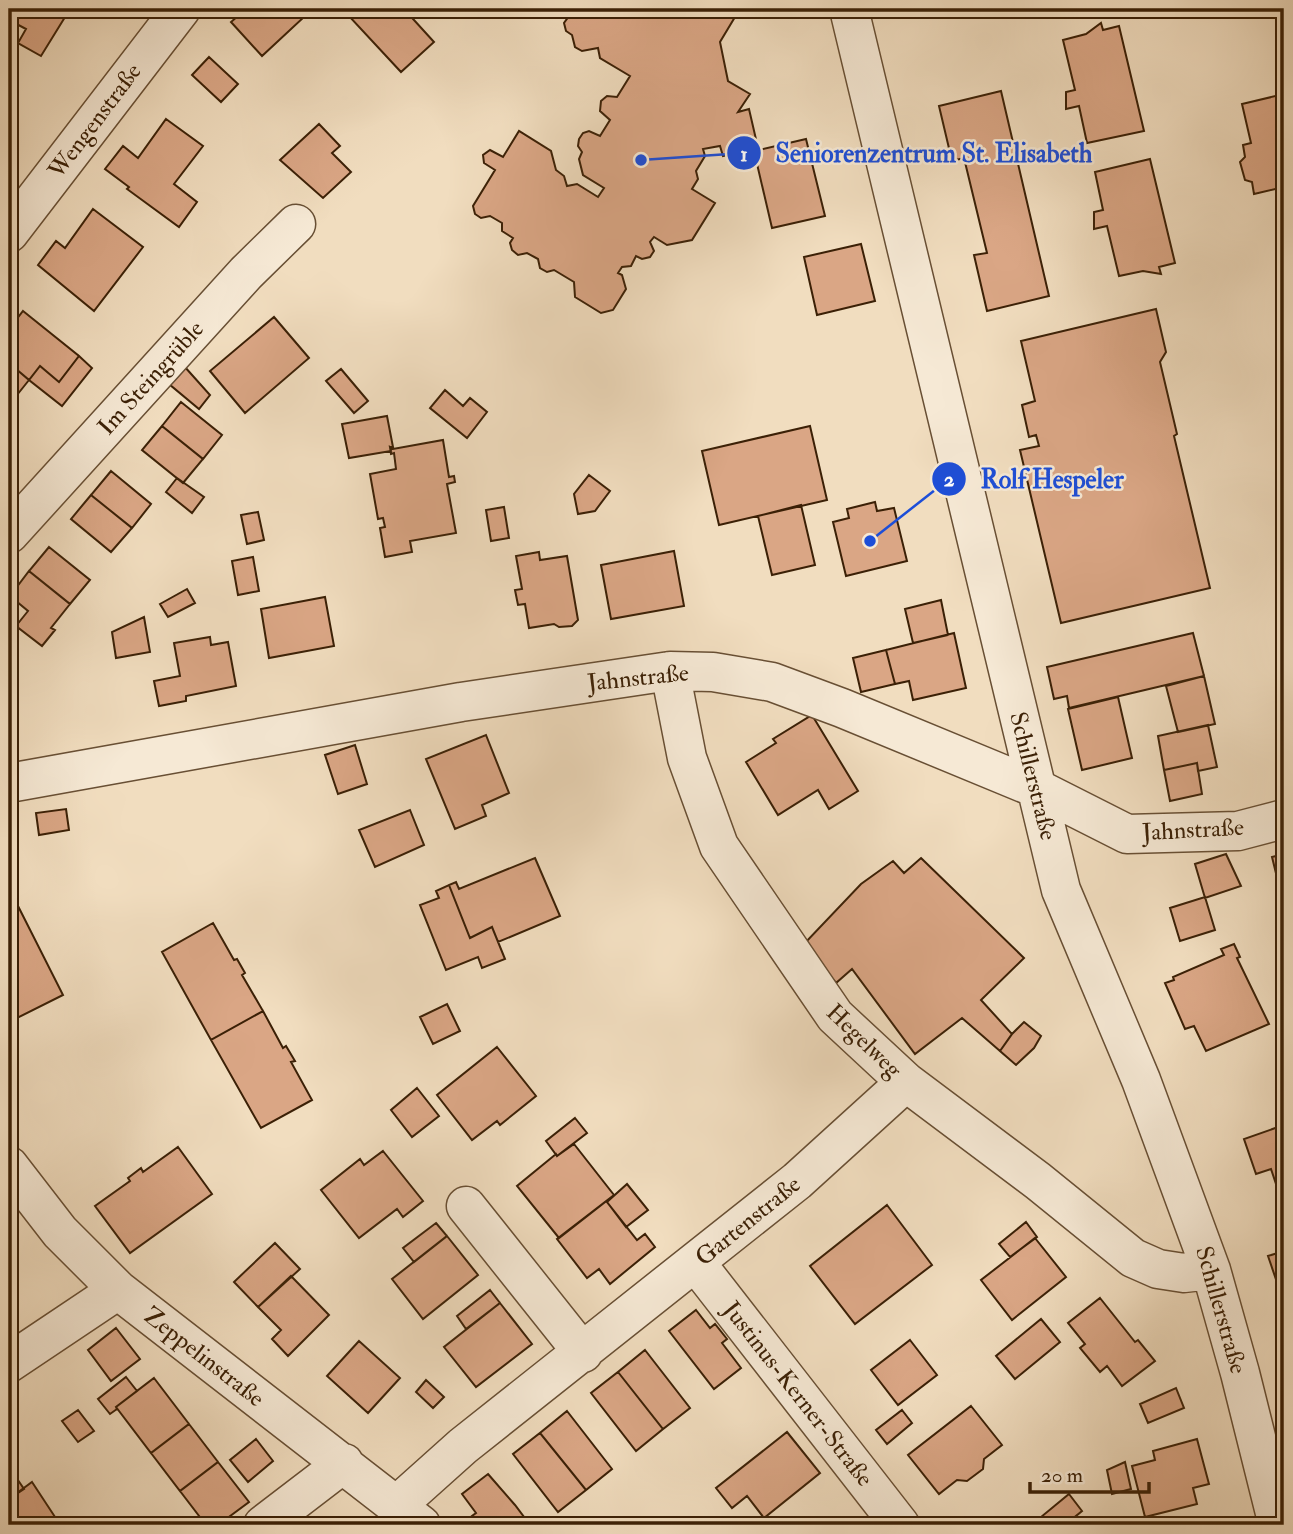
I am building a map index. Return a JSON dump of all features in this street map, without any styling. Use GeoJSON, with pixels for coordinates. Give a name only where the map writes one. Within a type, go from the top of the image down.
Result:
{"type":"FeatureCollection","features":[{"type":"Feature","properties":{"kind":"street","name":"Wengenstraße"},"geometry":{"type":"LineString","coordinates":[[9,233],[181,9]]}},
{"type":"Feature","properties":{"kind":"street","name":"Schillerstraße"},"geometry":{"type":"LineString","coordinates":[[849,9],[1061,890],[1141,1080],[1211,1270],[1278,1525]]}},
{"type":"Feature","properties":{"kind":"street","name":"Im Steingrüble"},"geometry":{"type":"LineString","coordinates":[[9,534],[237,283],[296,224]]}},
{"type":"Feature","properties":{"kind":"street","name":"Jahnstraße"},"geometry":{"type":"LineString","coordinates":[[9,783],[461,702],[670,671],[713,672],[772,682],[842,708],[1036,788],[1127,834],[1237,831],[1284,819]]}},
{"type":"Feature","properties":{"kind":"street","name":"Hegelweg"},"geometry":{"type":"LineString","coordinates":[[670,671],[687,758],[719,846],[835,1016],[906,1082],[1038,1181],[1133,1258],[1158,1269],[1184,1273],[1211,1270]]}},
{"type":"Feature","properties":{"kind":"street","name":"Gartenstraße"},"geometry":{"type":"LineString","coordinates":[[408,1516],[463,1446],[696,1264],[823,1159],[906,1082]]}},
{"type":"Feature","properties":{"kind":"street","name":"Zeppelinstraße"},"geometry":{"type":"LineString","coordinates":[[9,1166],[60,1232],[118,1290],[344,1463],[408,1516]]}},
{"type":"Feature","properties":{"kind":"street"},"geometry":{"type":"LineString","coordinates":[[467,1206],[583,1353]]}},
{"type":"Feature","properties":{"kind":"street","name":"Justinus-Kerner-Straße"},"geometry":{"type":"LineString","coordinates":[[696,1264],[900,1525]]}},
{"type":"Feature","properties":{"kind":"street"},"geometry":{"type":"LineString","coordinates":[[9,1363],[118,1290]]}},
{"type":"Feature","properties":{"kind":"street"},"geometry":{"type":"LineString","coordinates":[[263,1525],[344,1463]]}},
{"type":"Feature","properties":{"kind":"building"},"geometry":{"type":"Polygon","coordinates":[[[14,9],[70,9],[41,56],[18,43],[26,29],[9,20],[14,9]]]}},
{"type":"Feature","properties":{"kind":"building"},"geometry":{"type":"Polygon","coordinates":[[[246,9],[297,9],[304,17],[262,56],[231,22],[246,9]]]}},
{"type":"Feature","properties":{"kind":"building"},"geometry":{"type":"Polygon","coordinates":[[[354,9],[404,9],[434,42],[401,72],[347,14],[354,9]]]}},
{"type":"Feature","properties":{"kind":"building"},"geometry":{"type":"Polygon","coordinates":[[[568,9],[734,9],[738,12],[720,42],[728,81],[750,94],[738,112],[749,109],[758,148],[723,156],[720,146],[703,149],[705,156],[696,171],[698,179],[692,189],[715,203],[692,240],[667,245],[654,237],[650,242],[654,251],[650,257],[642,259],[636,256],[631,266],[622,267],[618,273],[622,275],[626,289],[613,310],[601,313],[575,297],[574,282],[554,270],[547,272],[540,268],[538,259],[527,253],[518,255],[512,250],[510,243],[513,238],[502,231],[502,223],[490,216],[481,218],[475,214],[473,206],[495,170],[484,163],[483,155],[490,150],[503,157],[519,131],[551,151],[556,170],[564,176],[567,186],[577,184],[598,197],[604,188],[583,175],[579,159],[582,152],[578,146],[579,139],[583,133],[589,131],[600,136],[610,120],[600,111],[601,101],[607,96],[617,97],[630,76],[600,58],[598,48],[582,51],[575,47],[572,35],[566,31],[564,23],[569,16],[568,9]]]}},
{"type":"Feature","properties":{"kind":"building"},"geometry":{"type":"Polygon","coordinates":[[[1101,23],[1103,30],[1119,26],[1144,131],[1087,143],[1079,106],[1066,109],[1066,92],[1075,90],[1063,40],[1086,34],[1101,23]]]}},
{"type":"Feature","properties":{"kind":"building"},"geometry":{"type":"Polygon","coordinates":[[[209,57],[238,84],[221,102],[192,75],[209,57]]]}},
{"type":"Feature","properties":{"kind":"building"},"geometry":{"type":"Polygon","coordinates":[[[1001,91],[1049,296],[987,311],[974,255],[987,253],[964,158],[952,161],[939,106],[1001,91]]]}},
{"type":"Feature","properties":{"kind":"building"},"geometry":{"type":"Polygon","coordinates":[[[1284,94],[1284,187],[1254,194],[1252,182],[1245,180],[1240,162],[1245,157],[1243,145],[1251,143],[1242,104],[1284,94]]]}},
{"type":"Feature","properties":{"kind":"building"},"geometry":{"type":"Polygon","coordinates":[[[166,119],[203,146],[174,184],[197,202],[179,227],[127,189],[129,187],[105,169],[123,146],[138,158],[166,119]]]}},
{"type":"Feature","properties":{"kind":"building"},"geometry":{"type":"Polygon","coordinates":[[[319,124],[340,146],[332,153],[351,172],[323,198],[280,160],[319,124]]]}},
{"type":"Feature","properties":{"kind":"building"},"geometry":{"type":"Polygon","coordinates":[[[806,139],[825,216],[772,228],[754,151],[806,139]]]}},
{"type":"Feature","properties":{"kind":"building"},"geometry":{"type":"Polygon","coordinates":[[[1150,159],[1175,263],[1159,267],[1161,274],[1143,271],[1119,276],[1107,226],[1094,229],[1094,212],[1103,210],[1095,172],[1150,159]]]}},
{"type":"Feature","properties":{"kind":"building"},"geometry":{"type":"Polygon","coordinates":[[[93,209],[143,247],[94,311],[38,265],[56,241],[65,248],[93,209]]]}},
{"type":"Feature","properties":{"kind":"building"},"geometry":{"type":"Polygon","coordinates":[[[861,244],[875,301],[817,315],[804,257],[861,244]]]}},
{"type":"Feature","properties":{"kind":"building"},"geometry":{"type":"Polygon","coordinates":[[[1156,309],[1166,352],[1160,362],[1177,434],[1174,436],[1210,588],[1061,623],[1020,450],[1039,446],[1036,435],[1029,437],[1022,405],[1035,401],[1021,341],[1156,309]]]}},
{"type":"Feature","properties":{"kind":"building"},"geometry":{"type":"Polygon","coordinates":[[[23,311],[79,356],[59,382],[40,366],[29,380],[9,363],[9,329],[23,311]]]}},
{"type":"Feature","properties":{"kind":"building"},"geometry":{"type":"Polygon","coordinates":[[[274,317],[309,358],[245,413],[210,371],[274,317]]]}},
{"type":"Feature","properties":{"kind":"building"},"geometry":{"type":"Polygon","coordinates":[[[79,356],[92,368],[62,406],[29,380],[40,366],[59,382],[79,356]]]}},
{"type":"Feature","properties":{"kind":"building"},"geometry":{"type":"Polygon","coordinates":[[[9,363],[29,380],[9,405],[9,363]]]}},
{"type":"Feature","properties":{"kind":"building"},"geometry":{"type":"Polygon","coordinates":[[[184,366],[210,395],[199,409],[169,384],[184,366]]]}},
{"type":"Feature","properties":{"kind":"building"},"geometry":{"type":"Polygon","coordinates":[[[341,369],[368,401],[354,413],[326,381],[341,369]]]}},
{"type":"Feature","properties":{"kind":"building"},"geometry":{"type":"Polygon","coordinates":[[[445,390],[463,406],[470,398],[487,412],[467,438],[430,408],[445,390]]]}},
{"type":"Feature","properties":{"kind":"building"},"geometry":{"type":"Polygon","coordinates":[[[181,402],[222,435],[203,459],[162,426],[181,402]]]}},
{"type":"Feature","properties":{"kind":"building"},"geometry":{"type":"Polygon","coordinates":[[[387,416],[393,447],[390,447],[391,451],[349,458],[342,424],[387,416]]]}},
{"type":"Feature","properties":{"kind":"building"},"geometry":{"type":"Polygon","coordinates":[[[162,426],[203,459],[183,483],[142,450],[162,426]]]}},
{"type":"Feature","properties":{"kind":"building"},"geometry":{"type":"Polygon","coordinates":[[[810,426],[827,500],[719,525],[702,451],[810,426]]]}},
{"type":"Feature","properties":{"kind":"building"},"geometry":{"type":"Polygon","coordinates":[[[443,440],[449,477],[454,476],[455,482],[447,484],[456,533],[410,541],[412,552],[385,557],[380,528],[385,527],[383,518],[378,519],[370,474],[396,469],[394,453],[391,454],[390,447],[393,449],[443,440]]]}},
{"type":"Feature","properties":{"kind":"building"},"geometry":{"type":"Polygon","coordinates":[[[111,471],[151,504],[132,528],[91,495],[111,471]]]}},
{"type":"Feature","properties":{"kind":"building"},"geometry":{"type":"Polygon","coordinates":[[[589,475],[610,491],[595,511],[578,514],[574,494],[589,475]]]}},
{"type":"Feature","properties":{"kind":"building"},"geometry":{"type":"Polygon","coordinates":[[[177,478],[204,497],[192,513],[166,492],[177,478]]]}},
{"type":"Feature","properties":{"kind":"building"},"geometry":{"type":"Polygon","coordinates":[[[91,495],[132,528],[111,552],[71,519],[91,495]]]}},
{"type":"Feature","properties":{"kind":"building"},"geometry":{"type":"Polygon","coordinates":[[[875,502],[877,511],[894,508],[907,561],[846,576],[833,522],[849,518],[847,509],[875,502]]]}},
{"type":"Feature","properties":{"kind":"building"},"geometry":{"type":"Polygon","coordinates":[[[801,505],[815,565],[772,575],[758,516],[801,505]]]}},
{"type":"Feature","properties":{"kind":"building"},"geometry":{"type":"Polygon","coordinates":[[[504,507],[509,538],[491,541],[486,510],[504,507]]]}},
{"type":"Feature","properties":{"kind":"building"},"geometry":{"type":"Polygon","coordinates":[[[258,512],[264,540],[247,544],[241,515],[258,512]]]}},
{"type":"Feature","properties":{"kind":"building"},"geometry":{"type":"Polygon","coordinates":[[[49,547],[90,580],[70,604],[29,571],[49,547]]]}},
{"type":"Feature","properties":{"kind":"building"},"geometry":{"type":"Polygon","coordinates":[[[674,551],[684,606],[611,619],[601,565],[674,551]]]}},
{"type":"Feature","properties":{"kind":"building"},"geometry":{"type":"Polygon","coordinates":[[[539,552],[540,560],[567,556],[578,620],[572,626],[559,627],[554,624],[529,628],[525,604],[518,605],[515,590],[522,589],[516,556],[539,552]]]}},
{"type":"Feature","properties":{"kind":"building"},"geometry":{"type":"Polygon","coordinates":[[[253,557],[259,591],[238,595],[232,561],[253,557]]]}},
{"type":"Feature","properties":{"kind":"building"},"geometry":{"type":"Polygon","coordinates":[[[29,571],[70,604],[51,628],[55,630],[42,646],[16,626],[28,611],[10,596],[29,571]]]}},
{"type":"Feature","properties":{"kind":"building"},"geometry":{"type":"Polygon","coordinates":[[[187,589],[195,603],[168,617],[160,604],[187,589]]]}},
{"type":"Feature","properties":{"kind":"building"},"geometry":{"type":"Polygon","coordinates":[[[325,597],[334,646],[269,658],[261,609],[325,597]]]}},
{"type":"Feature","properties":{"kind":"building"},"geometry":{"type":"Polygon","coordinates":[[[941,600],[948,635],[913,643],[905,609],[941,600]]]}},
{"type":"Feature","properties":{"kind":"building"},"geometry":{"type":"Polygon","coordinates":[[[144,617],[150,652],[116,658],[112,632],[144,617]]]}},
{"type":"Feature","properties":{"kind":"building"},"geometry":{"type":"Polygon","coordinates":[[[954,633],[966,688],[913,700],[909,681],[895,684],[886,650],[954,633]]]}},
{"type":"Feature","properties":{"kind":"building"},"geometry":{"type":"Polygon","coordinates":[[[1193,633],[1204,676],[1069,708],[1067,696],[1054,699],[1047,667],[1193,633]]]}},
{"type":"Feature","properties":{"kind":"building"},"geometry":{"type":"Polygon","coordinates":[[[210,637],[211,645],[228,642],[236,686],[186,696],[186,701],[159,706],[154,681],[180,676],[174,643],[210,637]]]}},
{"type":"Feature","properties":{"kind":"building"},"geometry":{"type":"Polygon","coordinates":[[[886,650],[895,684],[861,692],[853,658],[886,650]]]}},
{"type":"Feature","properties":{"kind":"building"},"geometry":{"type":"Polygon","coordinates":[[[1204,676],[1215,724],[1178,732],[1166,686],[1204,676]]]}},
{"type":"Feature","properties":{"kind":"building"},"geometry":{"type":"Polygon","coordinates":[[[1118,697],[1132,758],[1082,770],[1068,709],[1118,697]]]}},
{"type":"Feature","properties":{"kind":"building"},"geometry":{"type":"Polygon","coordinates":[[[812,715],[858,791],[829,809],[818,790],[778,815],[746,762],[776,743],[773,739],[812,715]]]}},
{"type":"Feature","properties":{"kind":"building"},"geometry":{"type":"Polygon","coordinates":[[[1208,725],[1217,767],[1198,771],[1197,763],[1164,770],[1158,736],[1208,725]]]}},
{"type":"Feature","properties":{"kind":"building"},"geometry":{"type":"Polygon","coordinates":[[[486,735],[509,793],[482,805],[486,816],[455,829],[426,759],[486,735]]]}},
{"type":"Feature","properties":{"kind":"building"},"geometry":{"type":"Polygon","coordinates":[[[355,745],[367,784],[338,794],[325,755],[355,745]]]}},
{"type":"Feature","properties":{"kind":"building"},"geometry":{"type":"Polygon","coordinates":[[[1197,763],[1202,794],[1170,801],[1164,770],[1197,763]]]}},
{"type":"Feature","properties":{"kind":"building"},"geometry":{"type":"Polygon","coordinates":[[[66,809],[69,830],[39,835],[36,813],[66,809]]]}},
{"type":"Feature","properties":{"kind":"building"},"geometry":{"type":"Polygon","coordinates":[[[410,810],[424,845],[375,867],[359,830],[410,810]]]}},
{"type":"Feature","properties":{"kind":"building"},"geometry":{"type":"Polygon","coordinates":[[[1226,854],[1241,886],[1205,898],[1195,864],[1226,854]]]}},
{"type":"Feature","properties":{"kind":"building"},"geometry":{"type":"Polygon","coordinates":[[[1284,854],[1284,906],[1272,857],[1284,854]]]}},
{"type":"Feature","properties":{"kind":"building"},"geometry":{"type":"Polygon","coordinates":[[[535,858],[560,916],[498,942],[492,927],[470,938],[449,885],[456,882],[459,889],[535,858]]]}},
{"type":"Feature","properties":{"kind":"building"},"geometry":{"type":"Polygon","coordinates":[[[921,858],[1024,958],[981,1000],[1012,1034],[1000,1051],[962,1018],[915,1054],[852,969],[836,983],[803,945],[861,884],[893,861],[904,873],[921,858]]]}},
{"type":"Feature","properties":{"kind":"building"},"geometry":{"type":"Polygon","coordinates":[[[449,885],[470,938],[492,927],[505,959],[482,968],[478,957],[446,970],[420,905],[439,898],[436,891],[449,885]]]}},
{"type":"Feature","properties":{"kind":"building"},"geometry":{"type":"Polygon","coordinates":[[[1205,897],[1215,930],[1180,941],[1170,908],[1205,897]]]}},
{"type":"Feature","properties":{"kind":"building"},"geometry":{"type":"Polygon","coordinates":[[[17,904],[63,995],[9,1022],[9,908],[17,904]]]}},
{"type":"Feature","properties":{"kind":"building"},"geometry":{"type":"Polygon","coordinates":[[[213,923],[234,960],[237,959],[245,973],[242,975],[263,1011],[211,1040],[162,952],[213,923]]]}},
{"type":"Feature","properties":{"kind":"building"},"geometry":{"type":"Polygon","coordinates":[[[1234,944],[1240,957],[1237,958],[1269,1024],[1206,1051],[1194,1026],[1185,1029],[1165,983],[1224,955],[1221,949],[1234,944]]]}},
{"type":"Feature","properties":{"kind":"building"},"geometry":{"type":"Polygon","coordinates":[[[447,1004],[460,1031],[433,1044],[420,1017],[447,1004]]]}},
{"type":"Feature","properties":{"kind":"building"},"geometry":{"type":"Polygon","coordinates":[[[263,1011],[283,1048],[286,1046],[295,1061],[291,1062],[312,1100],[261,1128],[211,1040],[263,1011]]]}},
{"type":"Feature","properties":{"kind":"building"},"geometry":{"type":"Polygon","coordinates":[[[1024,1022],[1041,1036],[1034,1048],[1016,1065],[1000,1051],[1024,1022]]]}},
{"type":"Feature","properties":{"kind":"building"},"geometry":{"type":"Polygon","coordinates":[[[497,1047],[536,1096],[500,1125],[497,1121],[472,1140],[437,1095],[497,1047]]]}},
{"type":"Feature","properties":{"kind":"building"},"geometry":{"type":"Polygon","coordinates":[[[417,1088],[439,1116],[412,1137],[391,1110],[417,1088]]]}},
{"type":"Feature","properties":{"kind":"building"},"geometry":{"type":"Polygon","coordinates":[[[575,1118],[587,1133],[557,1156],[546,1141],[575,1118]]]}},
{"type":"Feature","properties":{"kind":"building"},"geometry":{"type":"Polygon","coordinates":[[[1284,1125],[1284,1208],[1271,1169],[1256,1174],[1244,1139],[1284,1125]]]}},
{"type":"Feature","properties":{"kind":"building"},"geometry":{"type":"Polygon","coordinates":[[[574,1144],[614,1195],[559,1238],[517,1186],[556,1154],[557,1156],[574,1144]]]}},
{"type":"Feature","properties":{"kind":"building"},"geometry":{"type":"Polygon","coordinates":[[[178,1147],[212,1194],[130,1253],[95,1206],[130,1181],[128,1178],[141,1168],[143,1172],[178,1147]]]}},
{"type":"Feature","properties":{"kind":"building"},"geometry":{"type":"Polygon","coordinates":[[[383,1151],[423,1201],[403,1217],[397,1209],[359,1238],[321,1190],[360,1159],[364,1165],[383,1151]]]}},
{"type":"Feature","properties":{"kind":"building"},"geometry":{"type":"Polygon","coordinates":[[[627,1184],[648,1210],[626,1227],[607,1202],[627,1184]]]}},
{"type":"Feature","properties":{"kind":"building"},"geometry":{"type":"Polygon","coordinates":[[[614,1195],[607,1202],[637,1240],[645,1234],[655,1247],[610,1284],[599,1269],[587,1278],[557,1239],[614,1195]]]}},
{"type":"Feature","properties":{"kind":"building"},"geometry":{"type":"Polygon","coordinates":[[[887,1205],[932,1265],[855,1324],[810,1266],[887,1205]]]}},
{"type":"Feature","properties":{"kind":"building"},"geometry":{"type":"Polygon","coordinates":[[[1026,1222],[1037,1237],[1010,1257],[999,1244],[1026,1222]]]}},
{"type":"Feature","properties":{"kind":"building"},"geometry":{"type":"Polygon","coordinates":[[[436,1223],[447,1236],[414,1262],[403,1248],[436,1223]]]}},
{"type":"Feature","properties":{"kind":"building"},"geometry":{"type":"Polygon","coordinates":[[[447,1236],[478,1275],[423,1319],[392,1279],[447,1236]]]}},
{"type":"Feature","properties":{"kind":"building"},"geometry":{"type":"Polygon","coordinates":[[[1035,1238],[1066,1277],[1012,1320],[981,1280],[1035,1238]]]}},
{"type":"Feature","properties":{"kind":"building"},"geometry":{"type":"Polygon","coordinates":[[[275,1243],[300,1269],[258,1307],[234,1282],[275,1243]]]}},
{"type":"Feature","properties":{"kind":"building"},"geometry":{"type":"Polygon","coordinates":[[[1284,1251],[1284,1303],[1268,1256],[1284,1251]]]}},
{"type":"Feature","properties":{"kind":"building"},"geometry":{"type":"Polygon","coordinates":[[[291,1276],[329,1315],[288,1356],[272,1339],[281,1330],[258,1307],[291,1276]]]}},
{"type":"Feature","properties":{"kind":"building"},"geometry":{"type":"Polygon","coordinates":[[[490,1290],[500,1303],[466,1329],[457,1316],[490,1290]]]}},
{"type":"Feature","properties":{"kind":"building"},"geometry":{"type":"Polygon","coordinates":[[[1100,1298],[1135,1342],[1138,1340],[1155,1361],[1122,1386],[1107,1366],[1100,1372],[1080,1348],[1085,1344],[1068,1323],[1100,1298]]]}},
{"type":"Feature","properties":{"kind":"building"},"geometry":{"type":"Polygon","coordinates":[[[500,1303],[532,1344],[476,1387],[444,1347],[500,1303]]]}},
{"type":"Feature","properties":{"kind":"building"},"geometry":{"type":"Polygon","coordinates":[[[696,1310],[710,1328],[715,1324],[727,1339],[722,1343],[741,1368],[714,1389],[669,1331],[696,1310]]]}},
{"type":"Feature","properties":{"kind":"building"},"geometry":{"type":"Polygon","coordinates":[[[1041,1319],[1060,1342],[1015,1379],[996,1356],[1041,1319]]]}},
{"type":"Feature","properties":{"kind":"building"},"geometry":{"type":"Polygon","coordinates":[[[116,1328],[140,1359],[111,1381],[88,1350],[116,1328]]]}},
{"type":"Feature","properties":{"kind":"building"},"geometry":{"type":"Polygon","coordinates":[[[910,1340],[937,1375],[898,1405],[871,1370],[910,1340]]]}},
{"type":"Feature","properties":{"kind":"building"},"geometry":{"type":"Polygon","coordinates":[[[359,1341],[400,1378],[368,1413],[327,1376],[359,1341]]]}},
{"type":"Feature","properties":{"kind":"building"},"geometry":{"type":"Polygon","coordinates":[[[645,1350],[690,1408],[663,1429],[618,1372],[645,1350]]]}},
{"type":"Feature","properties":{"kind":"building"},"geometry":{"type":"Polygon","coordinates":[[[618,1372],[663,1429],[636,1451],[591,1393],[618,1372]]]}},
{"type":"Feature","properties":{"kind":"building"},"geometry":{"type":"Polygon","coordinates":[[[126,1377],[137,1391],[110,1414],[98,1399],[126,1377]]]}},
{"type":"Feature","properties":{"kind":"building"},"geometry":{"type":"Polygon","coordinates":[[[154,1378],[189,1424],[151,1453],[116,1407],[154,1378]]]}},
{"type":"Feature","properties":{"kind":"building"},"geometry":{"type":"Polygon","coordinates":[[[426,1380],[444,1397],[433,1408],[416,1392],[426,1380]]]}},
{"type":"Feature","properties":{"kind":"building"},"geometry":{"type":"Polygon","coordinates":[[[1176,1388],[1184,1408],[1148,1423],[1140,1404],[1176,1388]]]}},
{"type":"Feature","properties":{"kind":"building"},"geometry":{"type":"Polygon","coordinates":[[[971,1406],[1002,1445],[984,1459],[983,1469],[967,1481],[957,1480],[939,1494],[908,1455],[971,1406]]]}},
{"type":"Feature","properties":{"kind":"building"},"geometry":{"type":"Polygon","coordinates":[[[78,1410],[94,1431],[78,1442],[62,1421],[78,1410]]]}},
{"type":"Feature","properties":{"kind":"building"},"geometry":{"type":"Polygon","coordinates":[[[902,1410],[912,1423],[887,1444],[876,1430],[902,1410]]]}},
{"type":"Feature","properties":{"kind":"building"},"geometry":{"type":"Polygon","coordinates":[[[567,1411],[612,1469],[586,1490],[540,1433],[567,1411]]]}},
{"type":"Feature","properties":{"kind":"building"},"geometry":{"type":"Polygon","coordinates":[[[189,1424],[218,1462],[180,1491],[151,1453],[189,1424]]]}},
{"type":"Feature","properties":{"kind":"building"},"geometry":{"type":"Polygon","coordinates":[[[787,1432],[820,1473],[764,1518],[747,1496],[732,1508],[716,1488],[787,1432]]]}},
{"type":"Feature","properties":{"kind":"building"},"geometry":{"type":"Polygon","coordinates":[[[540,1433],[586,1490],[558,1512],[513,1454],[540,1433]]]}},
{"type":"Feature","properties":{"kind":"building"},"geometry":{"type":"Polygon","coordinates":[[[256,1439],[273,1461],[248,1482],[230,1460],[256,1439]]]}},
{"type":"Feature","properties":{"kind":"building"},"geometry":{"type":"Polygon","coordinates":[[[1197,1439],[1209,1484],[1193,1488],[1197,1504],[1145,1517],[1132,1466],[1155,1460],[1153,1451],[1197,1439]]]}},
{"type":"Feature","properties":{"kind":"building"},"geometry":{"type":"Polygon","coordinates":[[[218,1462],[249,1502],[218,1525],[206,1525],[180,1491],[218,1462]]]}},
{"type":"Feature","properties":{"kind":"building"},"geometry":{"type":"Polygon","coordinates":[[[1125,1462],[1131,1489],[1112,1494],[1107,1470],[1125,1462]]]}},
{"type":"Feature","properties":{"kind":"building"},"geometry":{"type":"Polygon","coordinates":[[[9,1467],[24,1489],[9,1499],[9,1467]]]}},
{"type":"Feature","properties":{"kind":"building"},"geometry":{"type":"Polygon","coordinates":[[[488,1474],[530,1525],[479,1525],[472,1516],[476,1513],[462,1494],[488,1474]]]}},
{"type":"Feature","properties":{"kind":"building"},"geometry":{"type":"Polygon","coordinates":[[[32,1482],[59,1523],[9,1525],[9,1499],[32,1482]]]}},
{"type":"Feature","properties":{"kind":"building"},"geometry":{"type":"Polygon","coordinates":[[[1069,1494],[1082,1511],[1065,1525],[1048,1525],[1041,1517],[1069,1494]]]}},
{"type":"Feature","properties":{"kind":"building"},"geometry":{"type":"Polygon","coordinates":[[[1076,1516],[1083,1525],[1065,1525],[1076,1516]]]}},
{"type":"Feature","properties":{"kind":"place","name":"Seniorenzentrum St. Elisabeth"},"geometry":{"type":"Point","coordinates":[641,160]}},
{"type":"Feature","properties":{"kind":"place","name":"Rolf Hespeler"},"geometry":{"type":"Point","coordinates":[870,541]}}]}
